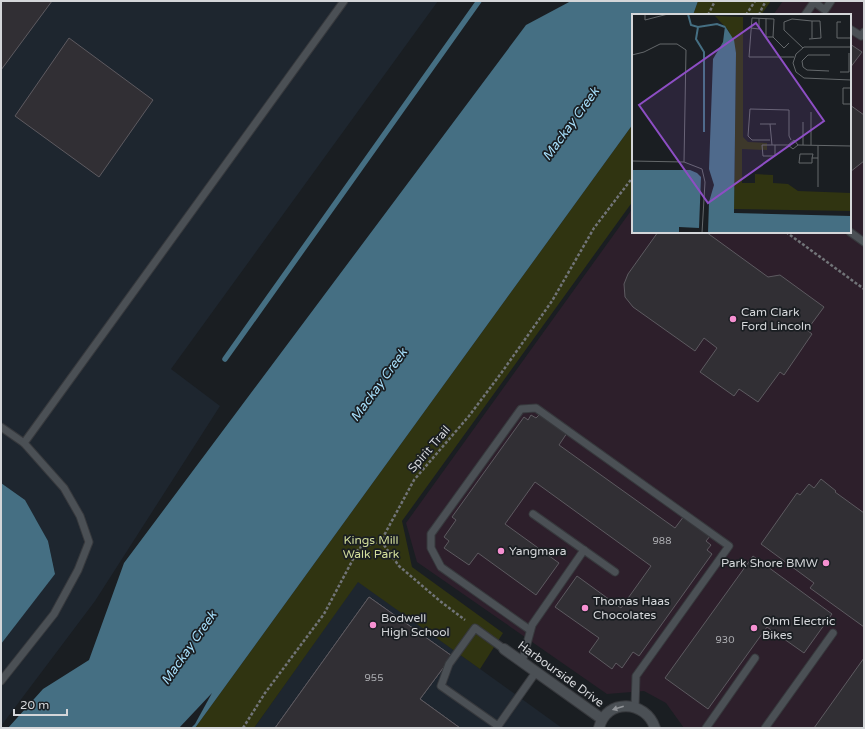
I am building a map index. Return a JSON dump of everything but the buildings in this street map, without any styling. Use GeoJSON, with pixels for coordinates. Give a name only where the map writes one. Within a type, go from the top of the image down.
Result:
{"type":"FeatureCollection","features":[{"type":"Feature","properties":{"kind":"street","name":"Harbourside Drive"},"geometry":{"type":"LineString","coordinates":[[504,649],[536,672],[600,724]]}},
{"type":"Feature","properties":{"kind":"street"},"geometry":{"type":"LineString","coordinates":[[600,724],[611,710],[623,706],[635,707],[646,714],[650,718],[655,728]]}},
{"type":"Feature","properties":{"kind":"lane"},"geometry":{"type":"LineString","coordinates":[[24,443],[344,1]]}},
{"type":"Feature","properties":{"kind":"lane"},"geometry":{"type":"LineString","coordinates":[[825,10],[831,1]]}},
{"type":"Feature","properties":{"kind":"lane"},"geometry":{"type":"LineString","coordinates":[[806,14],[814,2],[831,14]]}},
{"type":"Feature","properties":{"kind":"lane"},"geometry":{"type":"LineString","coordinates":[[851,29],[861,36],[864,32]]}},
{"type":"Feature","properties":{"kind":"lane"},"geometry":{"type":"LineString","coordinates":[[851,233],[864,242]]}},
{"type":"Feature","properties":{"kind":"lane"},"geometry":{"type":"LineString","coordinates":[[530,630],[441,567],[431,548],[431,534],[521,410],[536,408],[729,546],[636,676],[635,707]]}},
{"type":"Feature","properties":{"kind":"lane"},"geometry":{"type":"LineString","coordinates":[[1,427],[24,443],[64,488],[80,516],[89,542],[78,570],[54,614],[1,681]]}},
{"type":"Feature","properties":{"kind":"lane"},"geometry":{"type":"LineString","coordinates":[[533,514],[615,572]]}},
{"type":"Feature","properties":{"kind":"lane"},"geometry":{"type":"LineString","coordinates":[[522,662],[532,625],[584,550]]}},
{"type":"Feature","properties":{"kind":"lane"},"geometry":{"type":"LineString","coordinates":[[504,649],[475,628],[449,664],[441,686],[498,726],[536,672]]}},
{"type":"Feature","properties":{"kind":"lane"},"geometry":{"type":"LineString","coordinates":[[765,728],[834,633]]}},
{"type":"Feature","properties":{"kind":"lane"},"geometry":{"type":"LineString","coordinates":[[706,728],[755,658]]}},
{"type":"Feature","properties":{"kind":"path"},"geometry":{"type":"LineString","coordinates":[[708,14],[715,1]]}},
{"type":"Feature","properties":{"kind":"path"},"geometry":{"type":"LineString","coordinates":[[747,14],[755,1]]}},
{"type":"Feature","properties":{"kind":"path"},"geometry":{"type":"LineString","coordinates":[[759,14],[766,1]]}},
{"type":"Feature","properties":{"kind":"path","name":"Spirit Trail"},"geometry":{"type":"LineString","coordinates":[[381,541],[414,480],[469,416],[502,372],[552,301],[594,228],[632,178]]}},
{"type":"Feature","properties":{"kind":"path"},"geometry":{"type":"LineString","coordinates":[[787,233],[864,289]]}},
{"type":"Feature","properties":{"kind":"path"},"geometry":{"type":"LineString","coordinates":[[243,728],[265,693],[324,614],[359,548],[381,541],[399,566],[440,601],[469,623]]}},
{"type":"Feature","properties":{"kind":"shaded area"},"geometry":{"type":"Polygon","coordinates":[[[1,1],[438,1],[171,369],[220,406],[95,601],[1,726],[1,644],[55,573],[48,541],[25,500],[1,483],[1,1]]]}},
{"type":"Feature","properties":{"kind":"shaded area"},"geometry":{"type":"Polygon","coordinates":[[[783,1],[864,1],[864,728],[684,728],[666,703],[644,691],[607,694],[417,562],[406,523],[632,209],[632,233],[851,233],[851,14],[774,14],[783,1]]]}},
{"type":"Feature","properties":{"kind":"shaded area","name":"Bodwell High School"},"geometry":{"type":"Polygon","coordinates":[[[358,581],[562,728],[254,728],[358,581]]]}},
{"type":"Feature","properties":{"kind":"green space"},"geometry":{"type":"Polygon","coordinates":[[[698,1],[771,1],[762,14],[693,14],[698,1]]]}},
{"type":"Feature","properties":{"kind":"green space","name":"Kings Mill Walk Park"},"geometry":{"type":"Polygon","coordinates":[[[632,125],[632,202],[402,521],[412,567],[503,633],[480,669],[358,582],[254,728],[195,728],[632,125]]]}},
{"type":"Feature","properties":{"kind":"water","name":"Mackay Creek"},"geometry":{"type":"Polygon","coordinates":[[[571,1],[698,1],[693,14],[632,14],[632,125],[195,728],[8,728],[43,689],[89,660],[124,563],[526,25],[571,1]]]}},
{"type":"Feature","properties":{"kind":"water"},"geometry":{"type":"Polygon","coordinates":[[[1,483],[25,500],[48,541],[55,574],[1,644],[1,483]]]}},
{"type":"Feature","properties":{"kind":"pier"},"geometry":{"type":"Polygon","coordinates":[[[212,693],[195,724],[191,728],[179,728],[212,693]]]}},
{"type":"Feature","properties":{"kind":"waterway"},"geometry":{"type":"LineString","coordinates":[[225,359],[479,1]]}},
{"type":"Feature","properties":{"kind":"place","name":"Cam Clark Ford Lincoln"},"geometry":{"type":"Point","coordinates":[733,319]}},
{"type":"Feature","properties":{"kind":"place","name":"Yangmara"},"geometry":{"type":"Point","coordinates":[501,551]}},
{"type":"Feature","properties":{"kind":"place","name":"Park Shore BMW"},"geometry":{"type":"Point","coordinates":[826,563]}},
{"type":"Feature","properties":{"kind":"place","name":"Thomas Haas Chocolates"},"geometry":{"type":"Point","coordinates":[585,608]}},
{"type":"Feature","properties":{"kind":"place","name":"Bodwell High School"},"geometry":{"type":"Point","coordinates":[373,625]}},
{"type":"Feature","properties":{"kind":"place","name":"Ohm Electric Bikes"},"geometry":{"type":"Point","coordinates":[754,628]}}]}
